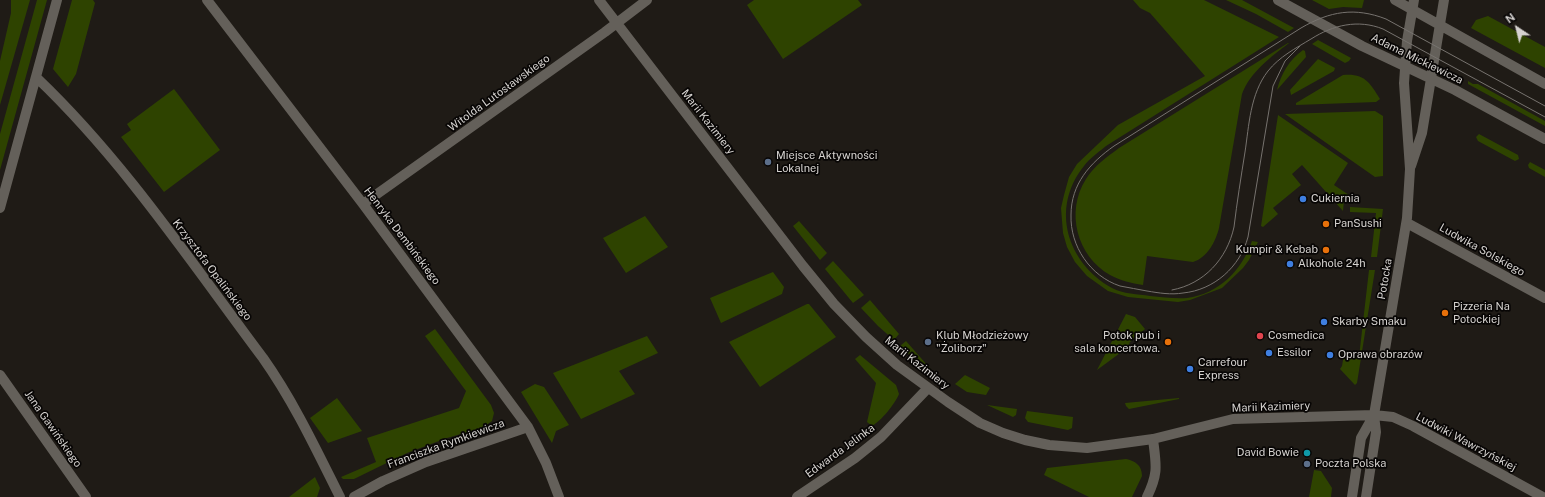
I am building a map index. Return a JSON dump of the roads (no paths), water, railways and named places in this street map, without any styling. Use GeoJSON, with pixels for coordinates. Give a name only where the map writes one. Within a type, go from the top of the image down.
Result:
{"type":"FeatureCollection","features":[{"type":"Feature","properties":{"kind":"street"},"geometry":{"type":"LineString","coordinates":[[0,208],[37,78],[57,0]]}},
{"type":"Feature","properties":{"kind":"street","name":"Henryka Dembińskiego"},"geometry":{"type":"LineString","coordinates":[[207,0],[363,204],[528,427],[546,463],[559,497]]}},
{"type":"Feature","properties":{"kind":"street","name":"Marii Kazimiery"},"geometry":{"type":"LineString","coordinates":[[599,0],[803,266],[834,304],[866,337],[897,365],[980,423],[1003,433],[1025,440],[1049,445],[1087,448],[1153,439],[1233,419],[1374,415]]}},
{"type":"Feature","properties":{"kind":"street","name":"Witolda Lutosławskiego"},"geometry":{"type":"LineString","coordinates":[[363,204],[647,0]]}},
{"type":"Feature","properties":{"kind":"street","name":"Adama Mickiewicza"},"geometry":{"type":"LineString","coordinates":[[1278,0],[1362,46],[1455,90],[1545,139]]}},
{"type":"Feature","properties":{"kind":"street"},"geometry":{"type":"LineString","coordinates":[[1395,0],[1413,5],[1440,25],[1545,84]]}},
{"type":"Feature","properties":{"kind":"street","name":"Potocka"},"geometry":{"type":"LineString","coordinates":[[1410,169],[1422,133],[1444,0]]}},
{"type":"Feature","properties":{"kind":"street","name":"Potocka"},"geometry":{"type":"LineString","coordinates":[[1366,497],[1376,432],[1374,415],[1407,223],[1410,169],[1404,104],[1405,66],[1413,5]]}},
{"type":"Feature","properties":{"kind":"street","name":"Krzysztofa Opalińskiego"},"geometry":{"type":"LineString","coordinates":[[37,78],[68,108],[122,169],[263,358],[295,406],[340,497]]}},
{"type":"Feature","properties":{"kind":"street","name":"Ludwika Solskiego"},"geometry":{"type":"LineString","coordinates":[[1407,223],[1545,298]]}},
{"type":"Feature","properties":{"kind":"street","name":"Jana Gawińskiego"},"geometry":{"type":"LineString","coordinates":[[0,375],[86,497]]}},
{"type":"Feature","properties":{"kind":"street","name":"Edwarda Jelinka"},"geometry":{"type":"LineString","coordinates":[[796,497],[855,458],[881,437],[928,388]]}},
{"type":"Feature","properties":{"kind":"street","name":"Potocka"},"geometry":{"type":"LineString","coordinates":[[1352,497],[1360,442],[1374,415]]}},
{"type":"Feature","properties":{"kind":"street","name":"Ludwiki Wawrzyńskiej"},"geometry":{"type":"LineString","coordinates":[[1374,415],[1393,417],[1413,426],[1543,497]]}},
{"type":"Feature","properties":{"kind":"street","name":"Franciszka Rymkiewicza"},"geometry":{"type":"LineString","coordinates":[[354,497],[383,481],[426,462],[528,427]]}},
{"type":"Feature","properties":{"kind":"street"},"geometry":{"type":"LineString","coordinates":[[1147,497],[1155,479],[1156,471],[1153,439]]}},
{"type":"Feature","properties":{"kind":"tram line"},"geometry":{"type":"LineString","coordinates":[[1300,46],[1285,61],[1273,86],[1248,237],[1239,258],[1232,267],[1215,282],[1194,291],[1178,294],[1160,293],[1120,286],[1109,281],[1091,267],[1078,248],[1074,238],[1071,215],[1074,194],[1078,184],[1090,167],[1114,146],[1301,28],[1322,18],[1353,12],[1375,15],[1386,19],[1545,106]]}},
{"type":"Feature","properties":{"kind":"tram line"},"geometry":{"type":"LineString","coordinates":[[1172,290],[1184,287],[1204,276],[1220,259],[1226,250],[1234,227],[1249,121],[1257,90],[1272,66],[1282,57],[1319,34],[1337,27],[1355,24],[1364,24],[1383,29],[1545,117]]}},
{"type":"Feature","properties":{"kind":"place","name":"Miejsce Aktywności Lokalnej"},"geometry":{"type":"Point","coordinates":[768,162]}},
{"type":"Feature","properties":{"kind":"place","name":"Cukiernia"},"geometry":{"type":"Point","coordinates":[1303,199]}},
{"type":"Feature","properties":{"kind":"place","name":"PanSushi"},"geometry":{"type":"Point","coordinates":[1326,224]}},
{"type":"Feature","properties":{"kind":"place","name":"Kumpir & Kebab"},"geometry":{"type":"Point","coordinates":[1326,250]}},
{"type":"Feature","properties":{"kind":"place","name":"Alkohole 24h"},"geometry":{"type":"Point","coordinates":[1290,264]}},
{"type":"Feature","properties":{"kind":"place","name":"Pizzeria Na Potockiej"},"geometry":{"type":"Point","coordinates":[1445,313]}},
{"type":"Feature","properties":{"kind":"place","name":"Skarby Smaku"},"geometry":{"type":"Point","coordinates":[1324,322]}},
{"type":"Feature","properties":{"kind":"place","name":"Cosmedica"},"geometry":{"type":"Point","coordinates":[1260,336]}},
{"type":"Feature","properties":{"kind":"place","name":"Klub Młodzieżowy \"Żoliborz\""},"geometry":{"type":"Point","coordinates":[928,342]}},
{"type":"Feature","properties":{"kind":"place","name":"Potok pub i sala koncertowa."},"geometry":{"type":"Point","coordinates":[1168,342]}},
{"type":"Feature","properties":{"kind":"place","name":"Essilor"},"geometry":{"type":"Point","coordinates":[1269,353]}},
{"type":"Feature","properties":{"kind":"place","name":"Oprawa obrazów"},"geometry":{"type":"Point","coordinates":[1330,355]}},
{"type":"Feature","properties":{"kind":"place","name":"Carrefour Express"},"geometry":{"type":"Point","coordinates":[1190,369]}},
{"type":"Feature","properties":{"kind":"place","name":"David Bowie"},"geometry":{"type":"Point","coordinates":[1307,453]}},
{"type":"Feature","properties":{"kind":"place","name":"Poczta Polska"},"geometry":{"type":"Point","coordinates":[1307,464]}}]}
